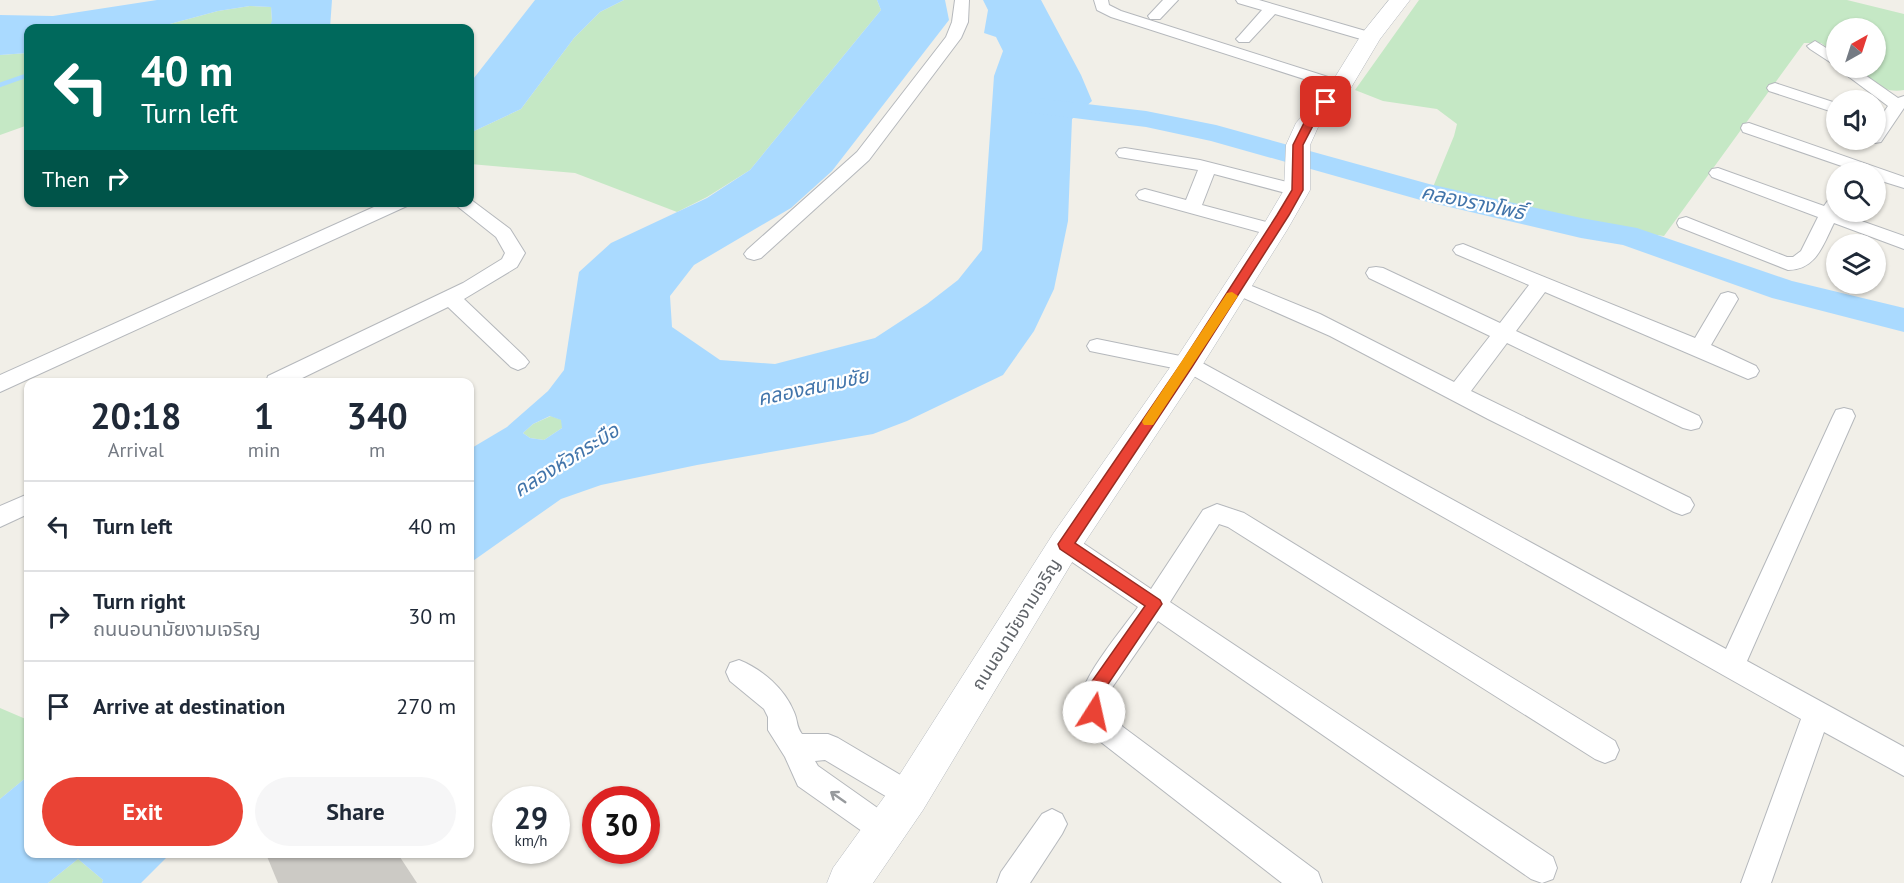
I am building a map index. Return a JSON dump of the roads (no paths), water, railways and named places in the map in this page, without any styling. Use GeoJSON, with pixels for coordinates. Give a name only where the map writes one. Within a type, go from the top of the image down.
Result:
{"type":"FeatureCollection","features":[{"type":"Feature","properties":{"kind":"street"},"geometry":{"type":"LineString","coordinates":[[754,254],[863,156],[953,38],[960,22],[962,0]]}},
{"type":"Feature","properties":{"kind":"street"},"geometry":{"type":"LineString","coordinates":[[1101,0],[1102,7],[1116,14],[1341,86]]}},
{"type":"Feature","properties":{"kind":"street"},"geometry":{"type":"LineString","coordinates":[[1155,16],[1171,0]]}},
{"type":"Feature","properties":{"kind":"street"},"geometry":{"type":"LineString","coordinates":[[1243,0],[1371,37]]}},
{"type":"Feature","properties":{"kind":"street","name":"ถนนอนามัยงามเจริญ"},"geometry":{"type":"LineString","coordinates":[[848,883],[909,796],[1065,544],[1188,364],[1274,230],[1298,170],[1311,119],[1341,86],[1371,37],[1400,0]]}},
{"type":"Feature","properties":{"kind":"street"},"geometry":{"type":"LineString","coordinates":[[1244,39],[1272,8]]}},
{"type":"Feature","properties":{"kind":"street"},"geometry":{"type":"LineString","coordinates":[[1815,46],[1826,54]]}},
{"type":"Feature","properties":{"kind":"street"},"geometry":{"type":"LineString","coordinates":[[1861,78],[1900,103],[1886,120]]}},
{"type":"Feature","properties":{"kind":"street"},"geometry":{"type":"LineString","coordinates":[[1775,88],[1826,105]]}},
{"type":"Feature","properties":{"kind":"street"},"geometry":{"type":"LineString","coordinates":[[1749,128],[1837,162]]}},
{"type":"Feature","properties":{"kind":"street"},"geometry":{"type":"LineString","coordinates":[[1125,153],[1208,167],[1298,170]]}},
{"type":"Feature","properties":{"kind":"street"},"geometry":{"type":"LineString","coordinates":[[1192,208],[1208,167]]}},
{"type":"Feature","properties":{"kind":"street"},"geometry":{"type":"LineString","coordinates":[[1718,173],[1826,206]]}},
{"type":"Feature","properties":{"kind":"street"},"geometry":{"type":"LineString","coordinates":[[1886,177],[1904,183]]}},
{"type":"Feature","properties":{"kind":"street"},"geometry":{"type":"LineString","coordinates":[[1145,195],[1274,230]]}},
{"type":"Feature","properties":{"kind":"street"},"geometry":{"type":"LineString","coordinates":[[0,384],[390,207]]}},
{"type":"Feature","properties":{"kind":"street"},"geometry":{"type":"LineString","coordinates":[[300,378],[510,263],[515,253],[503,233],[468,207]]}},
{"type":"Feature","properties":{"kind":"street"},"geometry":{"type":"LineString","coordinates":[[1686,223],[1784,263],[1795,264],[1803,261],[1809,254],[1826,220]]}},
{"type":"Feature","properties":{"kind":"street"},"geometry":{"type":"LineString","coordinates":[[1861,222],[1904,243]]}},
{"type":"Feature","properties":{"kind":"street"},"geometry":{"type":"LineString","coordinates":[[1463,250],[1699,348],[1748,371]]}},
{"type":"Feature","properties":{"kind":"street"},"geometry":{"type":"LineString","coordinates":[[1376,273],[1691,422]]}},
{"type":"Feature","properties":{"kind":"street"},"geometry":{"type":"LineString","coordinates":[[1458,393],[1505,334],[1542,282]]}},
{"type":"Feature","properties":{"kind":"street"},"geometry":{"type":"LineString","coordinates":[[1238,287],[1287,305],[1365,343],[1458,393],[1682,505]]}},
{"type":"Feature","properties":{"kind":"street"},"geometry":{"type":"LineString","coordinates":[[450,297],[518,362]]}},
{"type":"Feature","properties":{"kind":"street"},"geometry":{"type":"LineString","coordinates":[[1699,348],[1728,298]]}},
{"type":"Feature","properties":{"kind":"street"},"geometry":{"type":"LineString","coordinates":[[1098,346],[1188,364],[1904,762]]}},
{"type":"Feature","properties":{"kind":"street"},"geometry":{"type":"LineString","coordinates":[[1731,666],[1844,416]]}},
{"type":"Feature","properties":{"kind":"street"},"geometry":{"type":"LineString","coordinates":[[0,518],[24,506]]}},
{"type":"Feature","properties":{"kind":"street"},"geometry":{"type":"LineString","coordinates":[[1307,883],[1113,736],[1101,724],[1094,712],[1092,700],[1097,687],[1155,604],[1211,516],[1217,514],[1228,516],[1605,750]]}},
{"type":"Feature","properties":{"kind":"street"},"geometry":{"type":"LineString","coordinates":[[1065,544],[1542,868]]}},
{"type":"Feature","properties":{"kind":"street"},"geometry":{"type":"LineString","coordinates":[[739,672],[774,700],[782,716],[782,730],[795,748],[808,776],[886,831]]}},
{"type":"Feature","properties":{"kind":"street"},"geometry":{"type":"LineString","coordinates":[[1756,883],[1817,713]]}},
{"type":"Feature","properties":{"kind":"street"},"geometry":{"type":"LineString","coordinates":[[795,748],[828,747],[909,796]]}},
{"type":"Feature","properties":{"kind":"street"},"geometry":{"type":"LineString","coordinates":[[1012,883],[1052,824]]}},
{"type":"Feature","properties":{"kind":"water"},"geometry":{"type":"Polygon","coordinates":[[[157,0],[332,0],[330,24],[271,24],[271,7],[250,6],[218,11],[170,24],[24,24],[24,53],[0,55],[0,15],[53,16],[157,0]]]}},
{"type":"Feature","properties":{"kind":"water"},"geometry":{"type":"Polygon","coordinates":[[[535,0],[624,0],[600,12],[574,38],[521,109],[474,131],[474,78],[535,0]]]}},
{"type":"Feature","properties":{"kind":"water"},"geometry":{"type":"Polygon","coordinates":[[[877,0],[945,0],[949,20],[832,171],[791,208],[694,265],[670,296],[672,327],[720,360],[775,364],[875,338],[927,304],[958,280],[982,250],[994,76],[1003,51],[996,37],[984,33],[988,10],[983,0],[1041,0],[1081,75],[1092,101],[1072,119],[1068,221],[1054,289],[1034,331],[1003,375],[907,421],[873,434],[697,465],[601,485],[561,499],[474,560],[474,447],[507,427],[548,391],[564,370],[579,272],[611,243],[707,198],[750,170],[881,10],[877,0]],[[550,416],[533,424],[523,433],[530,438],[544,440],[562,428],[561,420],[550,416]]]}},
{"type":"Feature","properties":{"kind":"water"},"geometry":{"type":"Polygon","coordinates":[[[24,779],[24,858],[166,858],[141,883],[102,883],[103,880],[78,859],[48,883],[0,883],[0,799],[24,779]]]}},
{"type":"Feature","properties":{"kind":"waterway"},"geometry":{"type":"LineString","coordinates":[[0,85],[24,76]]}},
{"type":"Feature","properties":{"kind":"waterway","name":"คลองรางโพธิ์"},"geometry":{"type":"LineString","coordinates":[[1036,106],[1146,119],[1216,133],[1424,192],[1581,228],[1626,235],[1784,290],[1904,320]]}},
{"type":"Feature","properties":{"kind":"water label","name":"คลองสนามชัย"},"geometry":{"type":"Point","coordinates":[813,387]}},
{"type":"Feature","properties":{"kind":"water label","name":"คลองหัวกระบือ"},"geometry":{"type":"Point","coordinates":[566,460]}}]}
